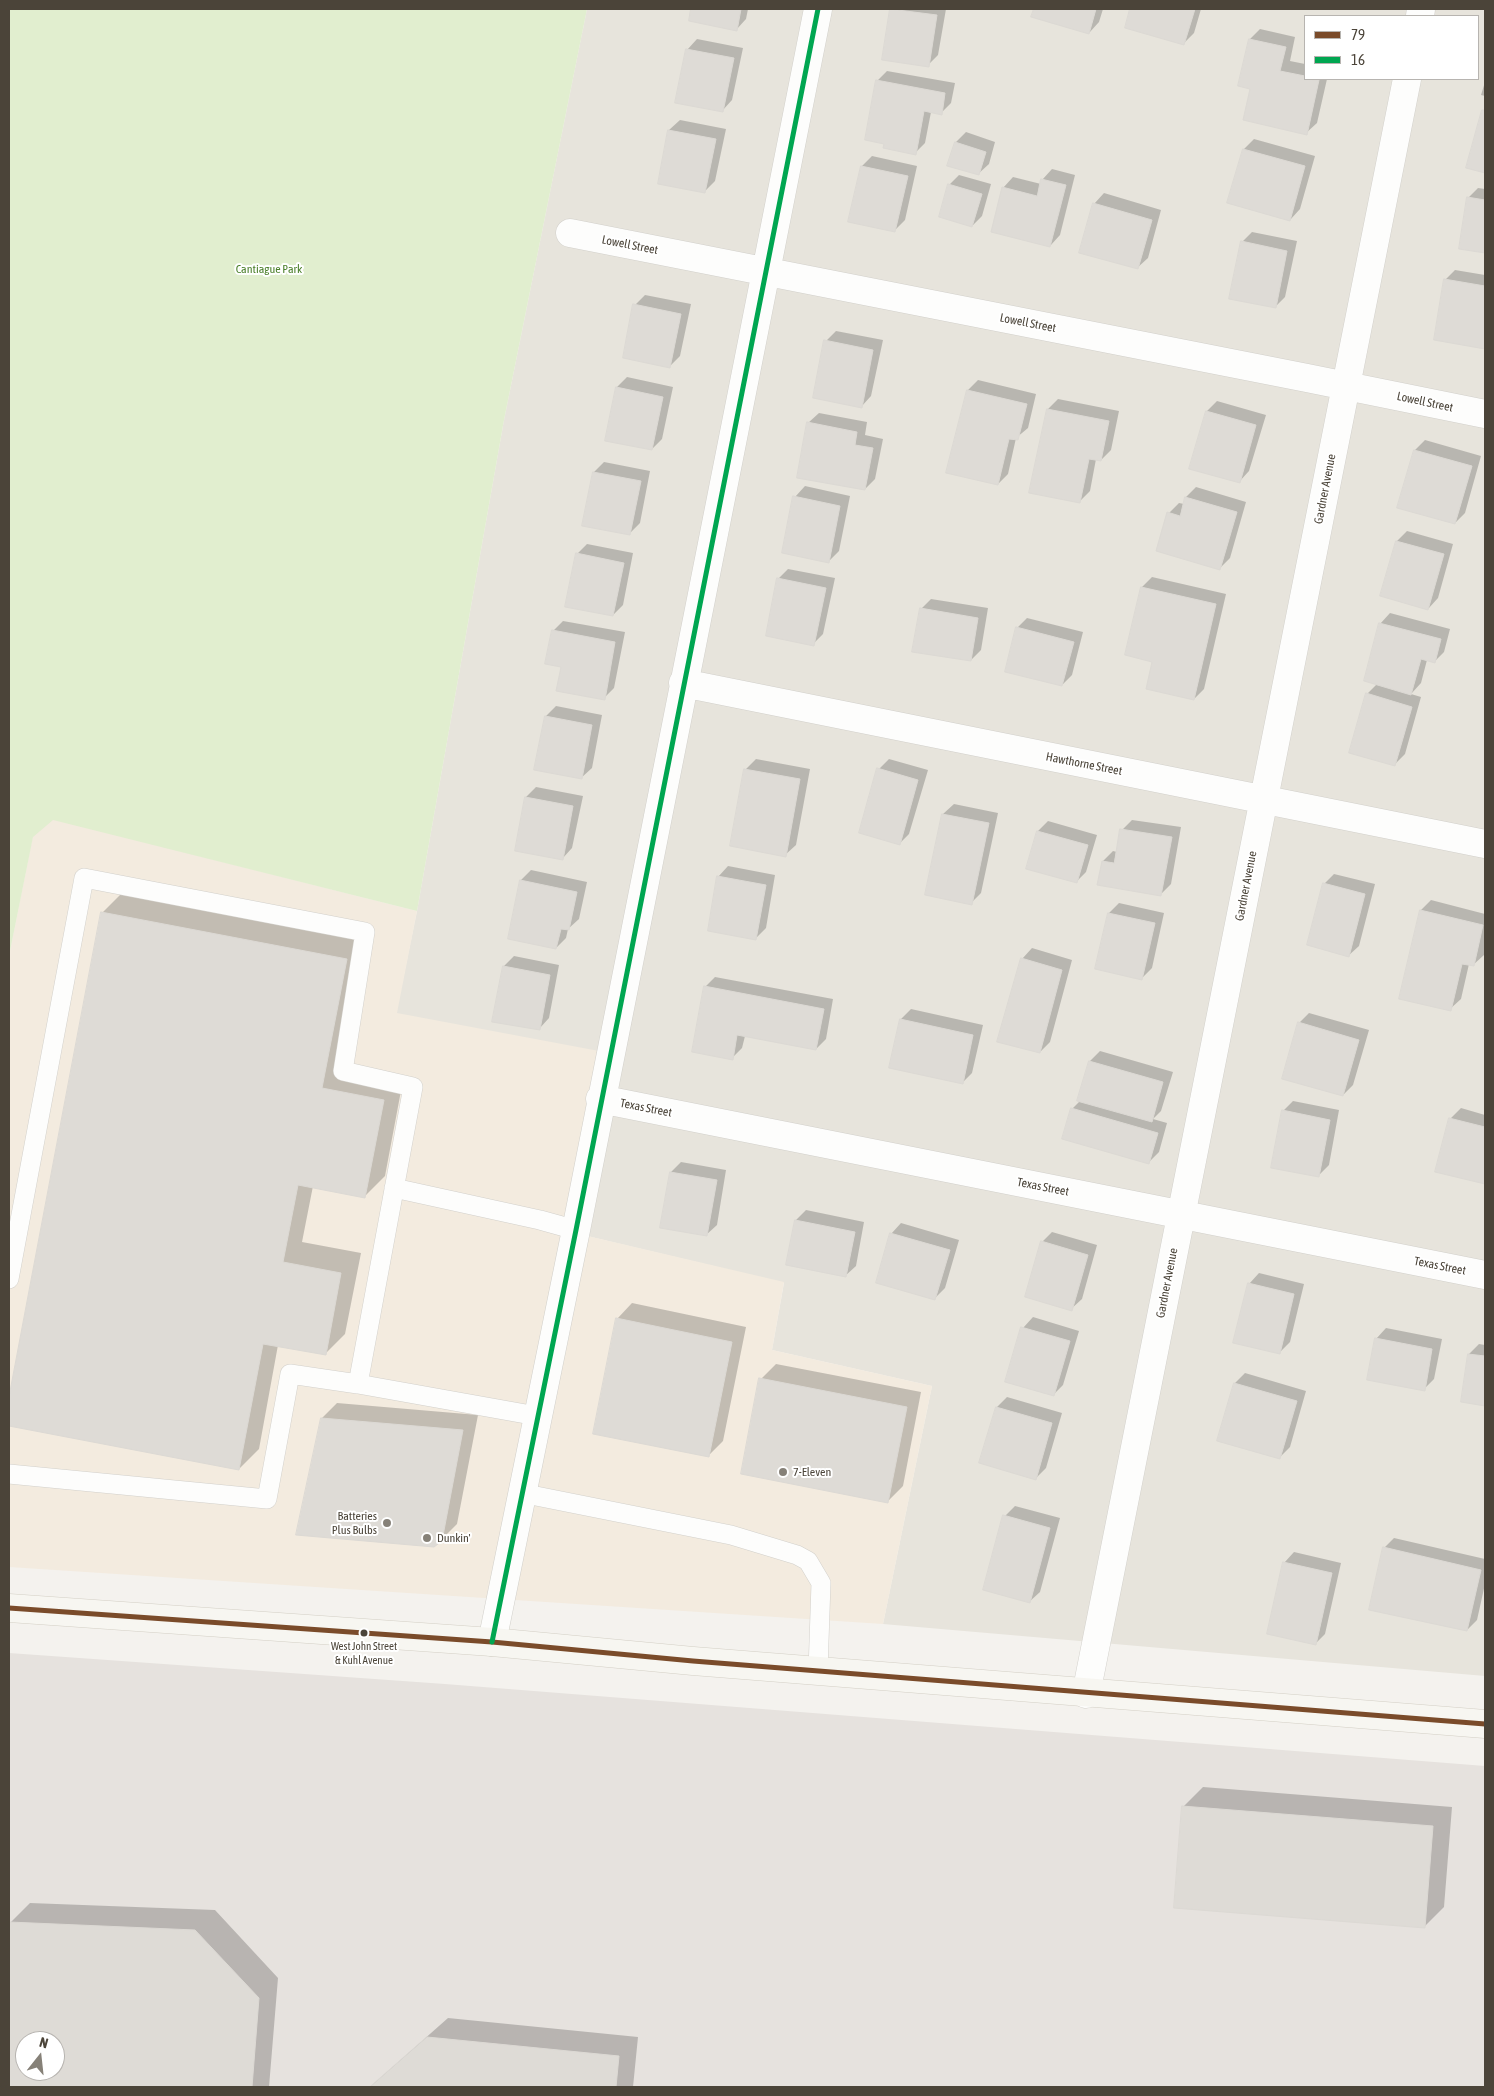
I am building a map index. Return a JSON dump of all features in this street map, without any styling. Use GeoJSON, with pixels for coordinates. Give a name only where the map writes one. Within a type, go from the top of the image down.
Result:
{"type":"FeatureCollection","features":[{"type":"Feature","properties":{"kind":"main road"},"geometry":{"type":"LineString","coordinates":[[9,1608],[492,1642],[1086,1694],[1485,1724]]}},
{"type":"Feature","properties":{"kind":"street"},"geometry":{"type":"LineString","coordinates":[[492,1642],[576,1230],[600,1098],[818,9]]}},
{"type":"Feature","properties":{"kind":"street","name":"Gardner Avenue"},"geometry":{"type":"LineString","coordinates":[[1086,1694],[1407,80]]}},
{"type":"Feature","properties":{"kind":"street","name":"Lowell Street"},"geometry":{"type":"LineString","coordinates":[[570,233],[1485,414]]}},
{"type":"Feature","properties":{"kind":"street","name":"Hawthorne Street"},"geometry":{"type":"LineString","coordinates":[[683,683],[1485,844]]}},
{"type":"Feature","properties":{"kind":"street","name":"Texas Street"},"geometry":{"type":"LineString","coordinates":[[600,1098],[1485,1275]]}},
{"type":"Feature","properties":{"kind":"lane"},"geometry":{"type":"LineString","coordinates":[[9,1279],[84,878],[365,932],[343,1072],[413,1087],[358,1384]]}},
{"type":"Feature","properties":{"kind":"lane"},"geometry":{"type":"LineString","coordinates":[[394,1188],[540,1220],[576,1230]]}},
{"type":"Feature","properties":{"kind":"lane"},"geometry":{"type":"LineString","coordinates":[[9,1474],[267,1499],[290,1374],[358,1384],[537,1416]]}},
{"type":"Feature","properties":{"kind":"lane"},"geometry":{"type":"LineString","coordinates":[[521,1493],[731,1535],[797,1555],[808,1561],[820,1583],[818,1671]]}},
{"type":"Feature","properties":{"kind":"shaded area"},"geometry":{"type":"Polygon","coordinates":[[[587,9],[1485,9],[1485,1676],[883,1624],[932,1386],[772,1350],[784,1283],[562,1230],[396,1013],[417,911],[504,420],[587,9]]]}},
{"type":"Feature","properties":{"kind":"shaded area"},"geometry":{"type":"Polygon","coordinates":[[[37,815],[417,911],[397,1013],[599,1051],[562,1230],[784,1282],[772,1350],[932,1386],[883,1624],[9,1567],[9,956],[37,815]]]}},
{"type":"Feature","properties":{"kind":"shaded area"},"geometry":{"type":"Polygon","coordinates":[[[9,1653],[445,1684],[1485,1766],[1485,2087],[9,2087],[9,1653]]]}},
{"type":"Feature","properties":{"kind":"green space","name":"Cantiague Park"},"geometry":{"type":"Polygon","coordinates":[[[9,9],[587,9],[504,420],[417,911],[53,820],[33,837],[9,956],[9,9]]]}},
{"type":"Feature","properties":{"kind":"building"},"geometry":{"type":"Polygon","coordinates":[[[691,9],[741,9],[737,31],[689,21],[691,9]]]}},
{"type":"Feature","properties":{"kind":"building"},"geometry":{"type":"Polygon","coordinates":[[[890,9],[937,15],[929,67],[882,60],[890,9]]]}},
{"type":"Feature","properties":{"kind":"building"},"geometry":{"type":"Polygon","coordinates":[[[1034,9],[1096,9],[1089,34],[1031,17],[1034,9]]]}},
{"type":"Feature","properties":{"kind":"building"},"geometry":{"type":"Polygon","coordinates":[[[1130,9],[1195,9],[1184,45],[1125,28],[1130,9]]]}},
{"type":"Feature","properties":{"kind":"building"},"geometry":{"type":"Polygon","coordinates":[[[1249,39],[1286,47],[1280,71],[1304,76],[1304,80],[1319,80],[1307,135],[1243,120],[1250,89],[1238,86],[1249,39]]]}},
{"type":"Feature","properties":{"kind":"building"},"geometry":{"type":"Polygon","coordinates":[[[686,49],[734,58],[723,112],[675,103],[686,49]]]}},
{"type":"Feature","properties":{"kind":"building"},"geometry":{"type":"Polygon","coordinates":[[[876,80],[945,93],[942,115],[924,111],[916,155],[883,148],[884,144],[865,140],[876,80]]]}},
{"type":"Feature","properties":{"kind":"building"},"geometry":{"type":"Polygon","coordinates":[[[1482,110],[1485,110],[1485,173],[1466,168],[1482,110]]]}},
{"type":"Feature","properties":{"kind":"building"},"geometry":{"type":"Polygon","coordinates":[[[668,130],[716,139],[705,193],[658,184],[668,130]]]}},
{"type":"Feature","properties":{"kind":"building"},"geometry":{"type":"Polygon","coordinates":[[[955,142],[986,152],[979,175],[947,166],[955,142]]]}},
{"type":"Feature","properties":{"kind":"building"},"geometry":{"type":"Polygon","coordinates":[[[1243,149],[1305,166],[1290,221],[1227,203],[1243,149]]]}},
{"type":"Feature","properties":{"kind":"building"},"geometry":{"type":"Polygon","coordinates":[[[861,166],[908,176],[895,232],[848,222],[861,166]]]}},
{"type":"Feature","properties":{"kind":"building"},"geometry":{"type":"Polygon","coordinates":[[[1041,179],[1066,185],[1050,247],[991,232],[1002,187],[1037,196],[1041,179]]]}},
{"type":"Feature","properties":{"kind":"building"},"geometry":{"type":"Polygon","coordinates":[[[948,184],[982,194],[972,227],[939,217],[948,184]]]}},
{"type":"Feature","properties":{"kind":"building"},"geometry":{"type":"Polygon","coordinates":[[[1467,197],[1485,200],[1485,253],[1459,249],[1467,197]]]}},
{"type":"Feature","properties":{"kind":"building"},"geometry":{"type":"Polygon","coordinates":[[[1093,203],[1152,220],[1138,269],[1079,253],[1093,203]]]}},
{"type":"Feature","properties":{"kind":"building"},"geometry":{"type":"Polygon","coordinates":[[[1241,241],[1287,251],[1276,308],[1229,299],[1241,241]]]}},
{"type":"Feature","properties":{"kind":"building"},"geometry":{"type":"Polygon","coordinates":[[[1444,279],[1485,286],[1485,349],[1434,340],[1444,279]]]}},
{"type":"Feature","properties":{"kind":"building"},"geometry":{"type":"Polygon","coordinates":[[[633,304],[681,314],[670,368],[623,358],[633,304]]]}},
{"type":"Feature","properties":{"kind":"building"},"geometry":{"type":"Polygon","coordinates":[[[824,340],[873,350],[862,408],[813,398],[824,340]]]}},
{"type":"Feature","properties":{"kind":"building"},"geometry":{"type":"Polygon","coordinates":[[[616,387],[663,397],[652,450],[605,441],[616,387]]]}},
{"type":"Feature","properties":{"kind":"building"},"geometry":{"type":"Polygon","coordinates":[[[967,390],[1027,404],[1018,440],[1009,439],[998,485],[946,473],[967,390]]]}},
{"type":"Feature","properties":{"kind":"building"},"geometry":{"type":"Polygon","coordinates":[[[1047,409],[1109,421],[1101,461],[1089,459],[1080,503],[1029,493],[1047,409]]]}},
{"type":"Feature","properties":{"kind":"building"},"geometry":{"type":"Polygon","coordinates":[[[1206,411],[1256,425],[1240,483],[1189,469],[1206,411]]]}},
{"type":"Feature","properties":{"kind":"building"},"geometry":{"type":"Polygon","coordinates":[[[807,422],[857,432],[855,445],[873,448],[865,490],[797,478],[807,422]]]}},
{"type":"Feature","properties":{"kind":"building"},"geometry":{"type":"Polygon","coordinates":[[[1414,450],[1472,466],[1455,524],[1397,508],[1414,450]]]}},
{"type":"Feature","properties":{"kind":"building"},"geometry":{"type":"Polygon","coordinates":[[[593,472],[641,481],[630,535],[582,526],[593,472]]]}},
{"type":"Feature","properties":{"kind":"building"},"geometry":{"type":"Polygon","coordinates":[[[793,496],[840,506],[829,563],[782,553],[793,496]]]}},
{"type":"Feature","properties":{"kind":"building"},"geometry":{"type":"Polygon","coordinates":[[[1185,497],[1237,512],[1220,570],[1156,551],[1167,512],[1180,516],[1185,497]]]}},
{"type":"Feature","properties":{"kind":"building"},"geometry":{"type":"Polygon","coordinates":[[[1396,541],[1444,554],[1428,610],[1380,596],[1396,541]]]}},
{"type":"Feature","properties":{"kind":"building"},"geometry":{"type":"Polygon","coordinates":[[[576,553],[624,563],[613,616],[565,607],[576,553]]]}},
{"type":"Feature","properties":{"kind":"building"},"geometry":{"type":"Polygon","coordinates":[[[777,578],[826,588],[814,646],[766,636],[777,578]]]}},
{"type":"Feature","properties":{"kind":"building"},"geometry":{"type":"Polygon","coordinates":[[[1141,587],[1216,604],[1194,700],[1146,689],[1152,662],[1125,655],[1141,587]]]}},
{"type":"Feature","properties":{"kind":"building"},"geometry":{"type":"Polygon","coordinates":[[[920,608],[978,618],[971,661],[912,652],[920,608]]]}},
{"type":"Feature","properties":{"kind":"building"},"geometry":{"type":"Polygon","coordinates":[[[1379,623],[1441,639],[1435,663],[1421,659],[1411,695],[1364,681],[1379,623]]]}},
{"type":"Feature","properties":{"kind":"building"},"geometry":{"type":"Polygon","coordinates":[[[1016,627],[1074,642],[1062,686],[1005,672],[1016,627]]]}},
{"type":"Feature","properties":{"kind":"building"},"geometry":{"type":"Polygon","coordinates":[[[552,630],[615,642],[605,700],[556,691],[561,667],[545,664],[552,630]]]}},
{"type":"Feature","properties":{"kind":"building"},"geometry":{"type":"Polygon","coordinates":[[[1366,693],[1412,707],[1395,766],[1349,753],[1366,693]]]}},
{"type":"Feature","properties":{"kind":"building"},"geometry":{"type":"Polygon","coordinates":[[[545,716],[592,725],[582,779],[534,770],[545,716]]]}},
{"type":"Feature","properties":{"kind":"building"},"geometry":{"type":"Polygon","coordinates":[[[877,768],[918,780],[900,845],[859,833],[877,768]]]}},
{"type":"Feature","properties":{"kind":"building"},"geometry":{"type":"Polygon","coordinates":[[[744,769],[800,779],[786,857],[730,846],[744,769]]]}},
{"type":"Feature","properties":{"kind":"building"},"geometry":{"type":"Polygon","coordinates":[[[525,797],[573,806],[563,860],[515,851],[525,797]]]}},
{"type":"Feature","properties":{"kind":"building"},"geometry":{"type":"Polygon","coordinates":[[[942,814],[989,823],[972,905],[925,895],[942,814]]]}},
{"type":"Feature","properties":{"kind":"building"},"geometry":{"type":"Polygon","coordinates":[[[1120,829],[1172,837],[1161,896],[1097,885],[1102,861],[1114,863],[1120,829]]]}},
{"type":"Feature","properties":{"kind":"building"},"geometry":{"type":"Polygon","coordinates":[[[1037,831],[1088,845],[1077,883],[1026,869],[1037,831]]]}},
{"type":"Feature","properties":{"kind":"building"},"geometry":{"type":"Polygon","coordinates":[[[717,876],[766,885],[756,940],[708,931],[717,876]]]}},
{"type":"Feature","properties":{"kind":"building"},"geometry":{"type":"Polygon","coordinates":[[[520,880],[577,892],[569,930],[561,929],[556,949],[508,939],[520,880]]]}},
{"type":"Feature","properties":{"kind":"building"},"geometry":{"type":"Polygon","coordinates":[[[1323,883],[1365,894],[1349,957],[1307,945],[1323,883]]]}},
{"type":"Feature","properties":{"kind":"building"},"geometry":{"type":"Polygon","coordinates":[[[1420,910],[1483,925],[1474,966],[1462,964],[1451,1011],[1399,999],[1420,910]]]}},
{"type":"Feature","properties":{"kind":"building"},"geometry":{"type":"Polygon","coordinates":[[[101,912],[347,959],[322,1088],[384,1100],[365,1198],[298,1185],[283,1262],[341,1273],[326,1355],[263,1344],[239,1470],[9,1426],[9,1397],[101,912]]]}},
{"type":"Feature","properties":{"kind":"building"},"geometry":{"type":"Polygon","coordinates":[[[1108,913],[1155,923],[1142,980],[1095,969],[1108,913]]]}},
{"type":"Feature","properties":{"kind":"building"},"geometry":{"type":"Polygon","coordinates":[[[1021,958],[1062,970],[1040,1053],[997,1042],[1021,958]]]}},
{"type":"Feature","properties":{"kind":"building"},"geometry":{"type":"Polygon","coordinates":[[[503,966],[550,975],[540,1030],[492,1022],[503,966]]]}},
{"type":"Feature","properties":{"kind":"building"},"geometry":{"type":"Polygon","coordinates":[[[704,986],[824,1009],[816,1050],[737,1035],[733,1060],[692,1052],[704,986]]]}},
{"type":"Feature","properties":{"kind":"building"},"geometry":{"type":"Polygon","coordinates":[[[900,1019],[973,1035],[963,1084],[889,1068],[900,1019]]]}},
{"type":"Feature","properties":{"kind":"building"},"geometry":{"type":"Polygon","coordinates":[[[1298,1022],[1359,1040],[1343,1096],[1282,1079],[1298,1022]]]}},
{"type":"Feature","properties":{"kind":"building"},"geometry":{"type":"Polygon","coordinates":[[[1089,1061],[1163,1082],[1152,1122],[1077,1101],[1089,1061]]]}},
{"type":"Feature","properties":{"kind":"building"},"geometry":{"type":"Polygon","coordinates":[[[1071,1108],[1158,1133],[1149,1164],[1062,1139],[1071,1108]]]}},
{"type":"Feature","properties":{"kind":"building"},"geometry":{"type":"Polygon","coordinates":[[[1282,1110],[1330,1120],[1319,1177],[1271,1168],[1282,1110]]]}},
{"type":"Feature","properties":{"kind":"building"},"geometry":{"type":"Polygon","coordinates":[[[1449,1118],[1485,1127],[1485,1184],[1435,1172],[1449,1118]]]}},
{"type":"Feature","properties":{"kind":"building"},"geometry":{"type":"Polygon","coordinates":[[[670,1172],[717,1180],[707,1236],[660,1228],[670,1172]]]}},
{"type":"Feature","properties":{"kind":"building"},"geometry":{"type":"Polygon","coordinates":[[[795,1220],[855,1232],[846,1277],[786,1265],[795,1220]]]}},
{"type":"Feature","properties":{"kind":"building"},"geometry":{"type":"Polygon","coordinates":[[[890,1233],[950,1250],[935,1300],[876,1283],[890,1233]]]}},
{"type":"Feature","properties":{"kind":"building"},"geometry":{"type":"Polygon","coordinates":[[[1041,1241],[1088,1255],[1072,1311],[1025,1297],[1041,1241]]]}},
{"type":"Feature","properties":{"kind":"building"},"geometry":{"type":"Polygon","coordinates":[[[1248,1283],[1294,1294],[1280,1354],[1233,1343],[1248,1283]]]}},
{"type":"Feature","properties":{"kind":"building"},"geometry":{"type":"Polygon","coordinates":[[[616,1318],[732,1342],[709,1457],[593,1434],[616,1318]]]}},
{"type":"Feature","properties":{"kind":"building"},"geometry":{"type":"Polygon","coordinates":[[[1021,1327],[1070,1341],[1054,1396],[1005,1382],[1021,1327]]]}},
{"type":"Feature","properties":{"kind":"building"},"geometry":{"type":"Polygon","coordinates":[[[1375,1338],[1432,1349],[1425,1391],[1367,1380],[1375,1338]]]}},
{"type":"Feature","properties":{"kind":"building"},"geometry":{"type":"Polygon","coordinates":[[[1468,1354],[1485,1356],[1485,1406],[1461,1402],[1468,1354]]]}},
{"type":"Feature","properties":{"kind":"building"},"geometry":{"type":"Polygon","coordinates":[[[759,1378],[907,1407],[888,1503],[741,1474],[759,1378]]]}},
{"type":"Feature","properties":{"kind":"building"},"geometry":{"type":"Polygon","coordinates":[[[1234,1383],[1297,1401],[1280,1459],[1217,1441],[1234,1383]]]}},
{"type":"Feature","properties":{"kind":"building"},"geometry":{"type":"Polygon","coordinates":[[[996,1407],[1052,1423],[1036,1480],[979,1463],[996,1407]]]}},
{"type":"Feature","properties":{"kind":"building"},"geometry":{"type":"Polygon","coordinates":[[[321,1418],[463,1430],[442,1541],[434,1547],[296,1535],[321,1418]]]}},
{"type":"Feature","properties":{"kind":"building"},"geometry":{"type":"Polygon","coordinates":[[[1003,1515],[1050,1528],[1030,1603],[983,1590],[1003,1515]]]}},
{"type":"Feature","properties":{"kind":"building"},"geometry":{"type":"Polygon","coordinates":[[[1383,1547],[1481,1570],[1467,1631],[1369,1610],[1383,1547]]]}},
{"type":"Feature","properties":{"kind":"building"},"geometry":{"type":"Polygon","coordinates":[[[1283,1562],[1332,1573],[1316,1645],[1267,1634],[1283,1562]]]}},
{"type":"Feature","properties":{"kind":"building"},"geometry":{"type":"Polygon","coordinates":[[[1182,1806],[1433,1826],[1425,1928],[1174,1908],[1182,1806]]]}},
{"type":"Feature","properties":{"kind":"building"},"geometry":{"type":"Polygon","coordinates":[[[9,1922],[195,1930],[259,1998],[252,2087],[9,2087],[9,1922]]]}},
{"type":"Feature","properties":{"kind":"building"},"geometry":{"type":"Polygon","coordinates":[[[427,2037],[619,2056],[616,2087],[370,2087],[427,2037]]]}},
{"type":"Feature","properties":{"kind":"transit line","name":"16"},"geometry":{"type":"LineString","coordinates":[[492,1642],[576,1230],[818,9]]}},
{"type":"Feature","properties":{"kind":"transit line","name":"79"},"geometry":{"type":"LineString","coordinates":[[9,1608],[492,1642],[693,1661],[1485,1724]]}},
{"type":"Feature","properties":{"kind":"place","name":"7-Eleven"},"geometry":{"type":"Point","coordinates":[783,1472]}},
{"type":"Feature","properties":{"kind":"place","name":"Batteries Plus Bulbs"},"geometry":{"type":"Point","coordinates":[387,1523]}},
{"type":"Feature","properties":{"kind":"place","name":"Dunkin'"},"geometry":{"type":"Point","coordinates":[427,1538]}},
{"type":"Feature","properties":{"kind":"place","name":"West John Street & Kuhl Avenue"},"geometry":{"type":"Point","coordinates":[364,1633]}}]}
